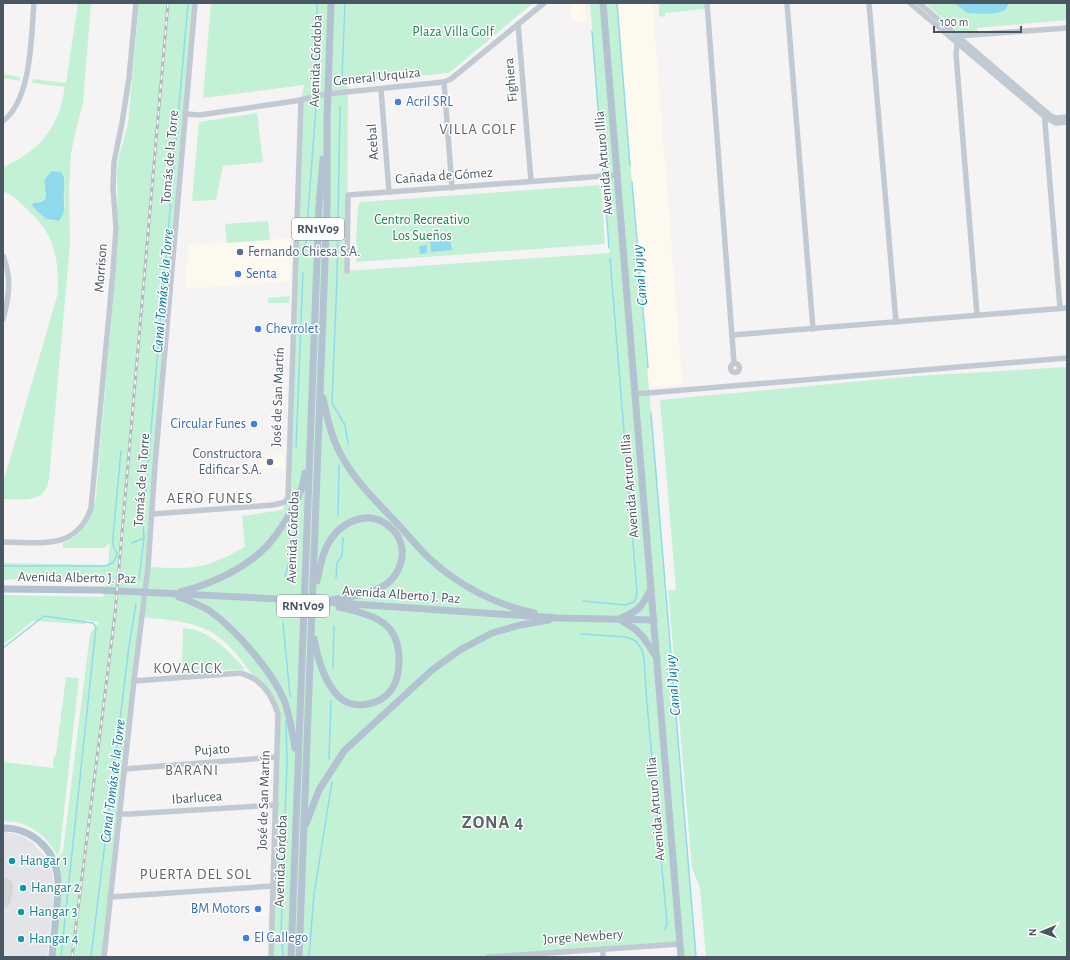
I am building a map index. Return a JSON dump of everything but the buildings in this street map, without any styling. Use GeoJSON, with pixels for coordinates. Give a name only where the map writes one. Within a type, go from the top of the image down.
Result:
{"type":"FeatureCollection","features":[{"type":"Feature","properties":{"kind":"main road","name":"Avenida Córdoba"},"geometry":{"type":"LineString","coordinates":[[299,957],[328,207],[327,94],[331,3]]}},
{"type":"Feature","properties":{"kind":"main road","name":"Avenida Arturo Illia"},"geometry":{"type":"LineString","coordinates":[[604,3],[681,957]]}},
{"type":"Feature","properties":{"kind":"main road","name":"Avenida Córdoba"},"geometry":{"type":"LineString","coordinates":[[290,957],[319,206],[327,119]]}},
{"type":"Feature","properties":{"kind":"main road"},"geometry":{"type":"LineString","coordinates":[[321,384],[332,435],[351,472],[372,497],[430,559],[453,578],[479,593],[524,611],[558,618]]}},
{"type":"Feature","properties":{"kind":"main road"},"geometry":{"type":"LineString","coordinates":[[172,594],[204,585],[229,573],[250,560],[266,547],[291,511],[302,489],[310,449]]}},
{"type":"Feature","properties":{"kind":"main road"},"geometry":{"type":"LineString","coordinates":[[313,595],[322,558],[326,547],[335,532],[344,525],[360,518],[368,517],[377,519],[389,526],[399,537],[402,544],[401,560],[395,576],[382,587],[370,592],[322,603]]}},
{"type":"Feature","properties":{"kind":"main road"},"geometry":{"type":"LineString","coordinates":[[619,618],[632,614],[642,606],[651,588]]}},
{"type":"Feature","properties":{"kind":"main road","name":"Avenida Alberto J. Paz"},"geometry":{"type":"LineString","coordinates":[[3,589],[99,590],[279,599],[558,618],[619,618],[654,620]]}},
{"type":"Feature","properties":{"kind":"main road"},"geometry":{"type":"LineString","coordinates":[[172,594],[195,603],[209,611],[230,627],[273,679],[284,700],[291,723],[297,763]]}},
{"type":"Feature","properties":{"kind":"main road"},"geometry":{"type":"LineString","coordinates":[[312,626],[316,647],[325,675],[329,685],[340,698],[351,704],[370,704],[386,696],[397,680],[399,655],[398,645],[394,635],[387,626],[378,620],[364,614],[322,603]]}},
{"type":"Feature","properties":{"kind":"main road"},"geometry":{"type":"LineString","coordinates":[[304,830],[319,790],[344,751],[432,670],[460,650],[492,633],[520,625],[558,618]]}},
{"type":"Feature","properties":{"kind":"main road"},"geometry":{"type":"LineString","coordinates":[[619,618],[644,637],[657,658]]}},
{"type":"Feature","properties":{"kind":"main road"},"geometry":{"type":"LineString","coordinates":[[3,828],[16,829],[31,834],[48,850],[56,863],[59,884],[52,957]]}},
{"type":"Feature","properties":{"kind":"street"},"geometry":{"type":"LineString","coordinates":[[3,121],[9,116],[20,97],[26,80],[34,3]]}},
{"type":"Feature","properties":{"kind":"street","name":"Morrison"},"geometry":{"type":"LineString","coordinates":[[3,542],[50,543],[66,539],[84,524],[88,516],[92,499],[115,243],[116,228],[113,188],[114,162],[129,78],[136,3]]}},
{"type":"Feature","properties":{"kind":"street","name":"Tomás de la Torre"},"geometry":{"type":"LineString","coordinates":[[104,957],[124,769],[148,567],[155,465],[195,3]]}},
{"type":"Feature","properties":{"kind":"street","name":"General Urquiza"},"geometry":{"type":"LineString","coordinates":[[186,114],[200,115],[301,100],[327,94],[444,82],[451,79],[544,3]]}},
{"type":"Feature","properties":{"kind":"street"},"geometry":{"type":"LineString","coordinates":[[707,3],[734,363]]}},
{"type":"Feature","properties":{"kind":"street"},"geometry":{"type":"LineString","coordinates":[[787,3],[813,328]]}},
{"type":"Feature","properties":{"kind":"street"},"geometry":{"type":"LineString","coordinates":[[869,3],[896,322]]}},
{"type":"Feature","properties":{"kind":"street"},"geometry":{"type":"LineString","coordinates":[[910,3],[958,39],[1067,28]]}},
{"type":"Feature","properties":{"kind":"street"},"geometry":{"type":"LineString","coordinates":[[918,3],[1050,120],[1056,123],[1067,122]]}},
{"type":"Feature","properties":{"kind":"street","name":"Fighiera"},"geometry":{"type":"LineString","coordinates":[[518,24],[532,181]]}},
{"type":"Feature","properties":{"kind":"street"},"geometry":{"type":"LineString","coordinates":[[958,39],[956,54],[977,315]]}},
{"type":"Feature","properties":{"kind":"street"},"geometry":{"type":"LineString","coordinates":[[444,82],[452,188]]}},
{"type":"Feature","properties":{"kind":"street","name":"Acebal"},"geometry":{"type":"LineString","coordinates":[[380,89],[389,192]]}},
{"type":"Feature","properties":{"kind":"street","name":"José de San Martín"},"geometry":{"type":"LineString","coordinates":[[152,514],[273,506],[285,502],[288,497],[288,454],[301,100]]}},
{"type":"Feature","properties":{"kind":"street"},"geometry":{"type":"LineString","coordinates":[[1044,114],[1056,118],[1067,117]]}},
{"type":"Feature","properties":{"kind":"street"},"geometry":{"type":"LineString","coordinates":[[1044,114],[1060,308]]}},
{"type":"Feature","properties":{"kind":"street","name":"Cañada de Gómez"},"geometry":{"type":"LineString","coordinates":[[346,271],[348,195],[618,175]]}},
{"type":"Feature","properties":{"kind":"street"},"geometry":{"type":"LineString","coordinates":[[3,256],[10,282],[8,302],[3,319]]}},
{"type":"Feature","properties":{"kind":"street"},"geometry":{"type":"LineString","coordinates":[[732,335],[1067,308]]}},
{"type":"Feature","properties":{"kind":"street"},"geometry":{"type":"LineString","coordinates":[[636,394],[1067,358]]}},
{"type":"Feature","properties":{"kind":"street","name":"José de San Martín"},"geometry":{"type":"LineString","coordinates":[[134,681],[241,673],[255,679],[269,694],[278,714],[271,957]]}},
{"type":"Feature","properties":{"kind":"street","name":"Pujato"},"geometry":{"type":"LineString","coordinates":[[124,769],[277,758]]}},
{"type":"Feature","properties":{"kind":"street","name":"Ibarlucea"},"geometry":{"type":"LineString","coordinates":[[119,814],[276,805]]}},
{"type":"Feature","properties":{"kind":"street"},"geometry":{"type":"LineString","coordinates":[[110,897],[273,886]]}},
{"type":"Feature","properties":{"kind":"street","name":"Jorge Newbery"},"geometry":{"type":"LineString","coordinates":[[488,957],[542,955],[680,944]]}},
{"type":"Feature","properties":{"kind":"street"},"geometry":{"type":"LineString","coordinates":[[603,949],[603,957]]}},
{"type":"Feature","properties":{"kind":"shaded area"},"geometry":{"type":"Polygon","coordinates":[[[570,3],[585,3],[586,21],[572,22],[570,3]]]}},
{"type":"Feature","properties":{"kind":"shaded area"},"geometry":{"type":"Polygon","coordinates":[[[614,3],[651,3],[653,9],[682,379],[681,384],[677,385],[648,387],[614,3]]]}},
{"type":"Feature","properties":{"kind":"shaded area"},"geometry":{"type":"Polygon","coordinates":[[[291,238],[290,281],[185,289],[189,245],[291,238]]]}},
{"type":"Feature","properties":{"kind":"shaded area","name":"Constructora Edificar S.A."},"geometry":{"type":"Polygon","coordinates":[[[284,454],[284,467],[256,469],[255,457],[284,454]]]}},
{"type":"Feature","properties":{"kind":"shaded area"},"geometry":{"type":"Polygon","coordinates":[[[3,832],[20,835],[32,842],[46,858],[52,871],[54,892],[47,957],[3,957],[3,832]]]}},
{"type":"Feature","properties":{"kind":"shaded area"},"geometry":{"type":"Polygon","coordinates":[[[266,905],[267,915],[241,916],[240,906],[266,905]]]}},
{"type":"Feature","properties":{"kind":"green space"},"geometry":{"type":"Polygon","coordinates":[[[78,3],[91,3],[83,103],[71,154],[69,191],[70,244],[48,485],[42,493],[33,498],[21,500],[3,499],[3,483],[58,293],[56,259],[50,239],[39,221],[14,197],[3,191],[3,167],[31,151],[45,137],[51,129],[61,106],[65,87],[32,83],[33,79],[66,83],[78,3]],[[65,177],[44,184],[44,200],[39,203],[34,203],[32,206],[46,219],[55,221],[65,206],[65,177]]]}},
{"type":"Feature","properties":{"kind":"green space","name":"Plaza Villa Golf"},"geometry":{"type":"Polygon","coordinates":[[[139,3],[195,3],[148,567],[178,568],[208,564],[245,547],[242,516],[282,510],[288,497],[301,100],[304,85],[203,98],[211,3],[533,3],[449,73],[348,83],[347,271],[610,253],[590,3],[617,3],[696,957],[681,957],[680,944],[488,957],[271,957],[278,714],[271,700],[243,662],[222,639],[204,628],[188,623],[142,617],[104,957],[52,957],[58,897],[55,863],[63,851],[90,634],[99,622],[86,620],[85,624],[33,621],[3,645],[3,595],[103,597],[106,581],[31,578],[3,580],[3,563],[108,565],[110,543],[104,548],[63,548],[63,543],[82,531],[92,513],[96,497],[118,241],[117,170],[119,156],[128,124],[139,3]]]}},
{"type":"Feature","properties":{"kind":"green space"},"geometry":{"type":"Polygon","coordinates":[[[659,3],[705,3],[705,9],[665,13],[665,17],[659,16],[659,3]]]}},
{"type":"Feature","properties":{"kind":"green space"},"geometry":{"type":"Polygon","coordinates":[[[925,3],[1067,3],[1067,20],[977,28],[977,33],[964,33],[958,32],[925,3]]]}},
{"type":"Feature","properties":{"kind":"green space"},"geometry":{"type":"Polygon","coordinates":[[[3,74],[20,77],[20,81],[3,78],[3,74]]]}},
{"type":"Feature","properties":{"kind":"green space"},"geometry":{"type":"Polygon","coordinates":[[[257,113],[263,162],[223,166],[216,200],[192,201],[199,122],[257,113]]]}},
{"type":"Feature","properties":{"kind":"green space","name":"Centro Recreativo Los Sueños"},"geometry":{"type":"Polygon","coordinates":[[[601,185],[605,244],[356,262],[358,250],[356,240],[358,206],[361,202],[601,185]]]}},
{"type":"Feature","properties":{"kind":"green space"},"geometry":{"type":"Polygon","coordinates":[[[268,221],[270,240],[227,243],[225,224],[268,221]]]}},
{"type":"Feature","properties":{"kind":"green space"},"geometry":{"type":"Polygon","coordinates":[[[290,296],[289,303],[268,303],[268,298],[290,296]]]}},
{"type":"Feature","properties":{"kind":"green space"},"geometry":{"type":"Polygon","coordinates":[[[1067,367],[1067,957],[706,957],[700,888],[692,868],[668,590],[676,590],[660,400],[917,376],[1067,367]]]}},
{"type":"Feature","properties":{"kind":"green space"},"geometry":{"type":"Polygon","coordinates":[[[183,628],[196,630],[212,638],[224,647],[245,669],[182,673],[183,628]]]}},
{"type":"Feature","properties":{"kind":"green space"},"geometry":{"type":"Polygon","coordinates":[[[66,677],[79,678],[60,848],[59,854],[57,855],[47,841],[35,830],[20,823],[3,821],[3,762],[54,768],[53,761],[56,755],[66,677]]]}},
{"type":"Feature","properties":{"kind":"water"},"geometry":{"type":"Polygon","coordinates":[[[954,3],[1009,3],[1005,10],[998,13],[986,14],[968,13],[954,3]]]}},
{"type":"Feature","properties":{"kind":"water"},"geometry":{"type":"Polygon","coordinates":[[[52,171],[61,172],[64,179],[64,210],[59,221],[46,219],[32,206],[33,203],[43,201],[45,198],[45,179],[52,171]]]}},
{"type":"Feature","properties":{"kind":"water"},"geometry":{"type":"Polygon","coordinates":[[[450,238],[452,250],[431,252],[430,240],[450,238]]]}},
{"type":"Feature","properties":{"kind":"water"},"geometry":{"type":"Polygon","coordinates":[[[427,245],[427,253],[420,254],[419,246],[427,245]]]}},
{"type":"Feature","properties":{"kind":"waterway","name":"Canal Tomás de la Torre"},"geometry":{"type":"LineString","coordinates":[[139,579],[144,538],[143,522],[188,3]]}},
{"type":"Feature","properties":{"kind":"waterway"},"geometry":{"type":"LineString","coordinates":[[316,79],[317,3]]}},
{"type":"Feature","properties":{"kind":"waterway"},"geometry":{"type":"LineString","coordinates":[[342,78],[345,3]]}},
{"type":"Feature","properties":{"kind":"waterway","name":"Canal Jujuy"},"geometry":{"type":"LineString","coordinates":[[617,3],[630,166]]}},
{"type":"Feature","properties":{"kind":"waterway"},"geometry":{"type":"LineString","coordinates":[[592,31],[603,172]]}},
{"type":"Feature","properties":{"kind":"waterway"},"geometry":{"type":"LineString","coordinates":[[305,253],[316,107]]}},
{"type":"Feature","properties":{"kind":"waterway"},"geometry":{"type":"LineString","coordinates":[[340,107],[337,278],[332,403],[345,425],[348,444]]}},
{"type":"Feature","properties":{"kind":"waterway"},"geometry":{"type":"LineString","coordinates":[[604,180],[609,248]]}},
{"type":"Feature","properties":{"kind":"waterway","name":"Canal Jujuy"},"geometry":{"type":"LineString","coordinates":[[632,182],[648,368]]}},
{"type":"Feature","properties":{"kind":"waterway"},"geometry":{"type":"LineString","coordinates":[[583,601],[626,605],[635,601],[637,593],[610,258]]}},
{"type":"Feature","properties":{"kind":"waterway"},"geometry":{"type":"LineString","coordinates":[[296,448],[303,273]]}},
{"type":"Feature","properties":{"kind":"waterway","name":"Canal Jujuy"},"geometry":{"type":"LineString","coordinates":[[651,413],[696,957]]}},
{"type":"Feature","properties":{"kind":"waterway"},"geometry":{"type":"LineString","coordinates":[[3,566],[104,566],[113,562],[117,553],[113,546],[113,537],[121,451]]}},
{"type":"Feature","properties":{"kind":"waterway"},"geometry":{"type":"LineString","coordinates":[[338,515],[339,465]]}},
{"type":"Feature","properties":{"kind":"waterway"},"geometry":{"type":"LineString","coordinates":[[285,576],[289,563],[295,552],[294,524]]}},
{"type":"Feature","properties":{"kind":"waterway"},"geometry":{"type":"LineString","coordinates":[[132,543],[144,538]]}},
{"type":"Feature","properties":{"kind":"waterway"},"geometry":{"type":"LineString","coordinates":[[336,578],[337,563],[342,556],[343,538]]}},
{"type":"Feature","properties":{"kind":"waterway","name":"Canal Tomás de la Torre"},"geometry":{"type":"LineString","coordinates":[[91,957],[129,646],[136,604]]}},
{"type":"Feature","properties":{"kind":"waterway"},"geometry":{"type":"LineString","coordinates":[[3,648],[44,616],[93,623],[96,627],[61,957]]}},
{"type":"Feature","properties":{"kind":"waterway"},"geometry":{"type":"LineString","coordinates":[[283,623],[290,696]]}},
{"type":"Feature","properties":{"kind":"waterway"},"geometry":{"type":"LineString","coordinates":[[333,668],[334,626]]}},
{"type":"Feature","properties":{"kind":"waterway"},"geometry":{"type":"LineString","coordinates":[[581,634],[626,637],[636,641],[642,650],[667,923],[665,929]]}},
{"type":"Feature","properties":{"kind":"waterway"},"geometry":{"type":"LineString","coordinates":[[329,759],[331,700]]}},
{"type":"Feature","properties":{"kind":"waterway"},"geometry":{"type":"LineString","coordinates":[[283,955],[281,933],[287,762],[286,721]]}},
{"type":"Feature","properties":{"kind":"waterway"},"geometry":{"type":"LineString","coordinates":[[309,957],[314,894],[332,782]]}},
{"type":"Feature","properties":{"kind":"taxiway"},"geometry":{"type":"LineString","coordinates":[[3,900],[5,886]]}},
{"type":"Feature","properties":{"kind":"railway"},"geometry":{"type":"LineString","coordinates":[[72,957],[115,614],[168,3]]}},
{"type":"Feature","properties":{"kind":"place","name":"Acril SRL"},"geometry":{"type":"Point","coordinates":[398,102]}},
{"type":"Feature","properties":{"kind":"place","name":"Fernando Chiesa S.A."},"geometry":{"type":"Point","coordinates":[240,252]}},
{"type":"Feature","properties":{"kind":"place","name":"Senta"},"geometry":{"type":"Point","coordinates":[238,274]}},
{"type":"Feature","properties":{"kind":"place","name":"Chevrolet"},"geometry":{"type":"Point","coordinates":[258,329]}},
{"type":"Feature","properties":{"kind":"place","name":"Circular Funes"},"geometry":{"type":"Point","coordinates":[254,424]}},
{"type":"Feature","properties":{"kind":"place","name":"Constructora Edificar S.A."},"geometry":{"type":"Point","coordinates":[270,462]}},
{"type":"Feature","properties":{"kind":"place","name":"Hangar 1"},"geometry":{"type":"Point","coordinates":[12,861]}},
{"type":"Feature","properties":{"kind":"place","name":"Hangar 2"},"geometry":{"type":"Point","coordinates":[23,888]}},
{"type":"Feature","properties":{"kind":"place","name":"BM Motors"},"geometry":{"type":"Point","coordinates":[258,909]}},
{"type":"Feature","properties":{"kind":"place","name":"Hangar 3"},"geometry":{"type":"Point","coordinates":[21,912]}},
{"type":"Feature","properties":{"kind":"place","name":"El Gallego"},"geometry":{"type":"Point","coordinates":[246,938]}},
{"type":"Feature","properties":{"kind":"place","name":"Hangar 4"},"geometry":{"type":"Point","coordinates":[21,939]}},
{"type":"Feature","properties":{"kind":"district","name":"VILLA GOLF"},"geometry":{"type":"Point","coordinates":[478,129]}},
{"type":"Feature","properties":{"kind":"district","name":"AERO FUNES"},"geometry":{"type":"Point","coordinates":[210,498]}},
{"type":"Feature","properties":{"kind":"district","name":"KOVACICK"},"geometry":{"type":"Point","coordinates":[188,668]}},
{"type":"Feature","properties":{"kind":"district","name":"BARANI"},"geometry":{"type":"Point","coordinates":[192,770]}},
{"type":"Feature","properties":{"kind":"district","name":"ZONA 4"},"geometry":{"type":"Point","coordinates":[493,823]}},
{"type":"Feature","properties":{"kind":"district","name":"PUERTA DEL SOL"},"geometry":{"type":"Point","coordinates":[196,874]}}]}
